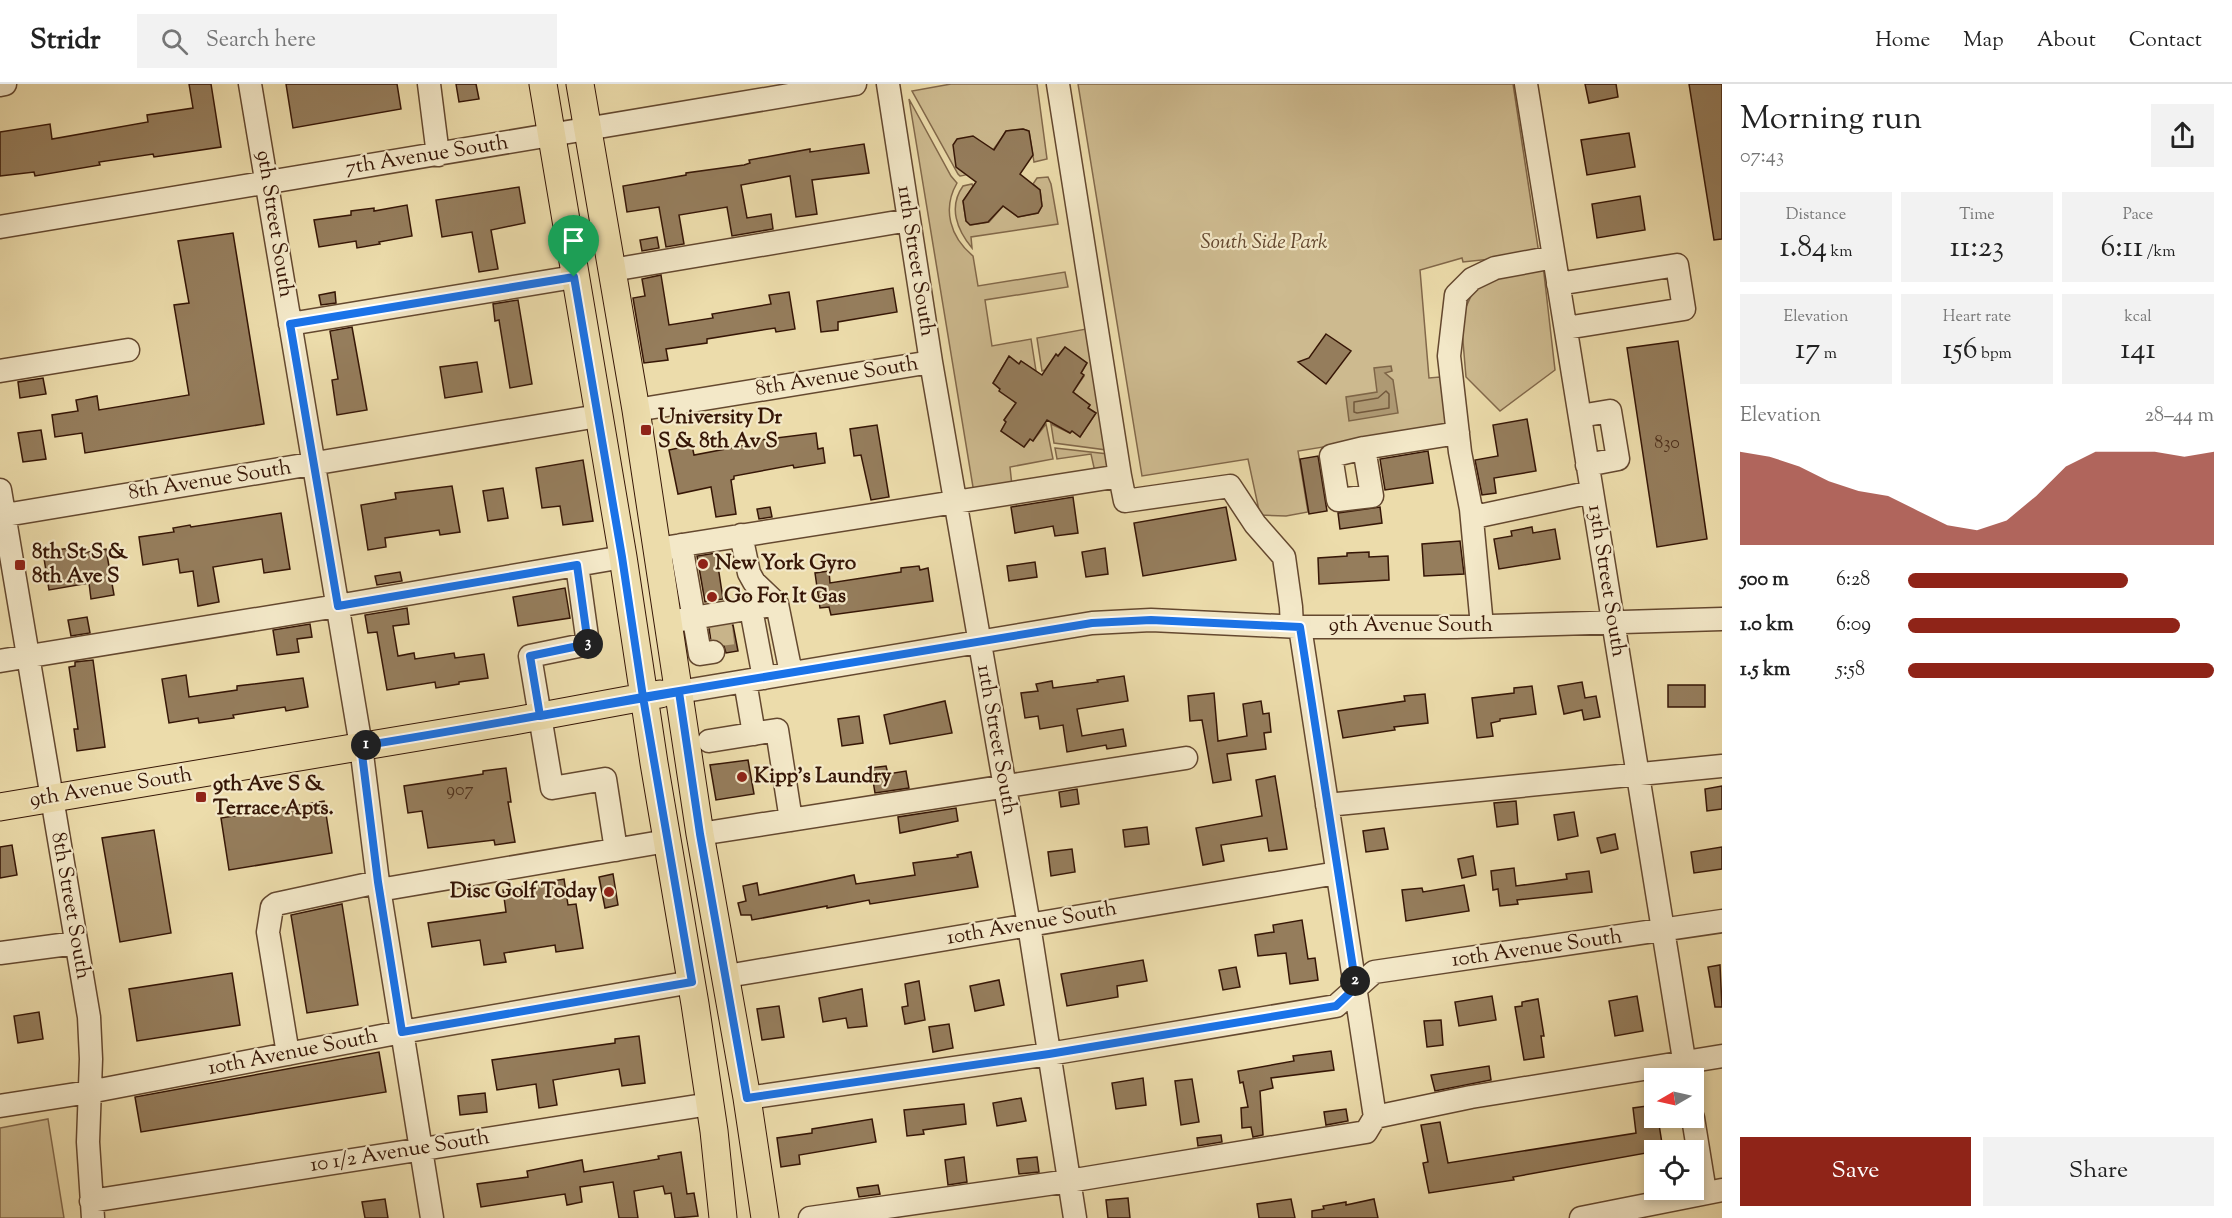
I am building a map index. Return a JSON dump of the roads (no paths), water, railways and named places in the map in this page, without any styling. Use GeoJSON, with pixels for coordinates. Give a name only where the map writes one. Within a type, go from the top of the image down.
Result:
{"type":"FeatureCollection","features":[{"type":"Feature","properties":{"kind":"main road"},"geometry":{"type":"LineString","coordinates":[[543,84],[692,982],[710,1104],[723,1218]]}},
{"type":"Feature","properties":{"kind":"main road"},"geometry":{"type":"LineString","coordinates":[[580,84],[636,410],[669,547],[696,633],[679,692],[700,834],[727,976],[765,1218]]}},
{"type":"Feature","properties":{"kind":"main road","name":"9th Avenue South"},"geometry":{"type":"LineString","coordinates":[[0,807],[679,692]]}},
{"type":"Feature","properties":{"kind":"street"},"geometry":{"type":"LineString","coordinates":[[0,85],[5,84]]}},
{"type":"Feature","properties":{"kind":"street","name":"9th Street South"},"geometry":{"type":"LineString","coordinates":[[250,84],[361,746],[379,886],[432,1218]]}},
{"type":"Feature","properties":{"kind":"street"},"geometry":{"type":"LineString","coordinates":[[429,84],[438,154]]}},
{"type":"Feature","properties":{"kind":"street","name":"7th Avenue South"},"geometry":{"type":"LineString","coordinates":[[0,227],[855,84]]}},
{"type":"Feature","properties":{"kind":"street","name":"11th Street South"},"geometry":{"type":"LineString","coordinates":[[888,84],[931,362],[1029,925],[1075,1218]]}},
{"type":"Feature","properties":{"kind":"street"},"geometry":{"type":"LineString","coordinates":[[810,1218],[1069,1181],[1366,1132],[1375,1117],[1327,805],[1284,557],[1255,524],[1230,486],[1125,501],[1058,84]]}},
{"type":"Feature","properties":{"kind":"street","name":"13th Street South"},"geometry":{"type":"LineString","coordinates":[[1526,84],[1685,1068]]}},
{"type":"Feature","properties":{"kind":"street"},"geometry":{"type":"LineString","coordinates":[[612,270],[909,220]]}},
{"type":"Feature","properties":{"kind":"street"},"geometry":{"type":"LineString","coordinates":[[1482,626],[1470,509],[1449,356],[1456,296],[1472,279],[1495,268],[1554,257]]}},
{"type":"Feature","properties":{"kind":"street"},"geometry":{"type":"LineString","coordinates":[[1558,284],[1677,265],[1679,276],[1684,309],[1566,328]]}},
{"type":"Feature","properties":{"kind":"street"},"geometry":{"type":"LineString","coordinates":[[290,324],[574,277]]}},
{"type":"Feature","properties":{"kind":"street"},"geometry":{"type":"LineString","coordinates":[[0,371],[128,351]]}},
{"type":"Feature","properties":{"kind":"street","name":"8th Avenue South"},"geometry":{"type":"LineString","coordinates":[[636,410],[931,362]]}},
{"type":"Feature","properties":{"kind":"street"},"geometry":{"type":"LineString","coordinates":[[1580,416],[1610,411],[1618,459],[1587,465]]}},
{"type":"Feature","properties":{"kind":"street","name":"8th Avenue South"},"geometry":{"type":"LineString","coordinates":[[2,515],[598,416]]}},
{"type":"Feature","properties":{"kind":"street"},"geometry":{"type":"LineString","coordinates":[[1364,448],[1458,433]]}},
{"type":"Feature","properties":{"kind":"street"},"geometry":{"type":"LineString","coordinates":[[669,547],[1120,476]]}},
{"type":"Feature","properties":{"kind":"street","name":"8th Street South"},"geometry":{"type":"LineString","coordinates":[[0,490],[2,515],[91,1034],[89,1092],[92,1209]]}},
{"type":"Feature","properties":{"kind":"street"},"geometry":{"type":"LineString","coordinates":[[1470,509],[1479,516],[1592,492]]}},
{"type":"Feature","properties":{"kind":"street"},"geometry":{"type":"LineString","coordinates":[[741,535],[749,573],[754,582],[777,604],[791,673]]}},
{"type":"Feature","properties":{"kind":"street"},"geometry":{"type":"LineString","coordinates":[[0,661],[622,557]]}},
{"type":"Feature","properties":{"kind":"street"},"geometry":{"type":"LineString","coordinates":[[577,565],[588,644],[530,656],[552,788],[605,779],[616,850]]}},
{"type":"Feature","properties":{"kind":"street"},"geometry":{"type":"LineString","coordinates":[[696,633],[747,632],[777,604]]}},
{"type":"Feature","properties":{"kind":"street","name":"9th Avenue South"},"geometry":{"type":"LineString","coordinates":[[679,692],[1092,623],[1151,620],[1296,627],[1482,626],[1722,619]]}},
{"type":"Feature","properties":{"kind":"street"},"geometry":{"type":"LineString","coordinates":[[747,632],[754,679],[754,734]]}},
{"type":"Feature","properties":{"kind":"street"},"geometry":{"type":"LineString","coordinates":[[709,741],[777,730],[791,820]]}},
{"type":"Feature","properties":{"kind":"street"},"geometry":{"type":"LineString","coordinates":[[700,834],[1186,758]]}},
{"type":"Feature","properties":{"kind":"street"},"geometry":{"type":"LineString","coordinates":[[1327,805],[1722,766]]}},
{"type":"Feature","properties":{"kind":"street"},"geometry":{"type":"LineString","coordinates":[[288,1054],[268,932],[272,907],[276,903],[667,841]]}},
{"type":"Feature","properties":{"kind":"street","name":"10th Avenue South"},"geometry":{"type":"LineString","coordinates":[[727,976],[1337,873]]}},
{"type":"Feature","properties":{"kind":"street","name":"10th Avenue South"},"geometry":{"type":"LineString","coordinates":[[1356,987],[1374,972],[1722,921]]}},
{"type":"Feature","properties":{"kind":"street"},"geometry":{"type":"LineString","coordinates":[[0,953],[76,943]]}},
{"type":"Feature","properties":{"kind":"street","name":"10th Avenue South"},"geometry":{"type":"LineString","coordinates":[[0,1106],[89,1092],[402,1032],[692,982]]}},
{"type":"Feature","properties":{"kind":"street"},"geometry":{"type":"LineString","coordinates":[[747,1098],[1049,1054],[1336,1006],[1356,987]]}},
{"type":"Feature","properties":{"kind":"street"},"geometry":{"type":"LineString","coordinates":[[1690,1068],[1722,1056]]}},
{"type":"Feature","properties":{"kind":"street"},"geometry":{"type":"LineString","coordinates":[[1375,1117],[1471,1097],[1644,1075]]}},
{"type":"Feature","properties":{"kind":"street","name":"10 1/2 Avenue South"},"geometry":{"type":"LineString","coordinates":[[92,1209],[421,1149],[710,1104]]}},
{"type":"Feature","properties":{"kind":"street"},"geometry":{"type":"LineString","coordinates":[[1590,1217],[1713,1191],[1696,1128]]}},
{"type":"Feature","properties":{"kind":"water"},"geometry":{"type":"Polygon","coordinates":[[[1391,366],[1392,371],[1385,373],[1393,380],[1398,413],[1349,421],[1346,397],[1377,392],[1374,368],[1391,366]]]}},
{"type":"Feature","properties":{"kind":"tunnel"},"geometry":{"type":"LineString","coordinates":[[711,636],[735,633]]}},
{"type":"Feature","properties":{"kind":"place","name":"University Dr S & 8th Av S"},"geometry":{"type":"Point","coordinates":[646,430]}},
{"type":"Feature","properties":{"kind":"place","name":"New York Gyro"},"geometry":{"type":"Point","coordinates":[703,564]}},
{"type":"Feature","properties":{"kind":"place","name":"8th St S & 8th Ave S"},"geometry":{"type":"Point","coordinates":[20,565]}},
{"type":"Feature","properties":{"kind":"place","name":"Go For It Gas"},"geometry":{"type":"Point","coordinates":[712,597]}},
{"type":"Feature","properties":{"kind":"place","name":"Kipp's Laundry"},"geometry":{"type":"Point","coordinates":[742,777]}},
{"type":"Feature","properties":{"kind":"place","name":"9th Ave S & Terrace Apts."},"geometry":{"type":"Point","coordinates":[201,797]}},
{"type":"Feature","properties":{"kind":"place","name":"Disc Golf Today"},"geometry":{"type":"Point","coordinates":[609,892]}},
{"type":"Feature","properties":{"kind":"park label","name":"South Side Park"},"geometry":{"type":"Point","coordinates":[1264,243]}}]}
